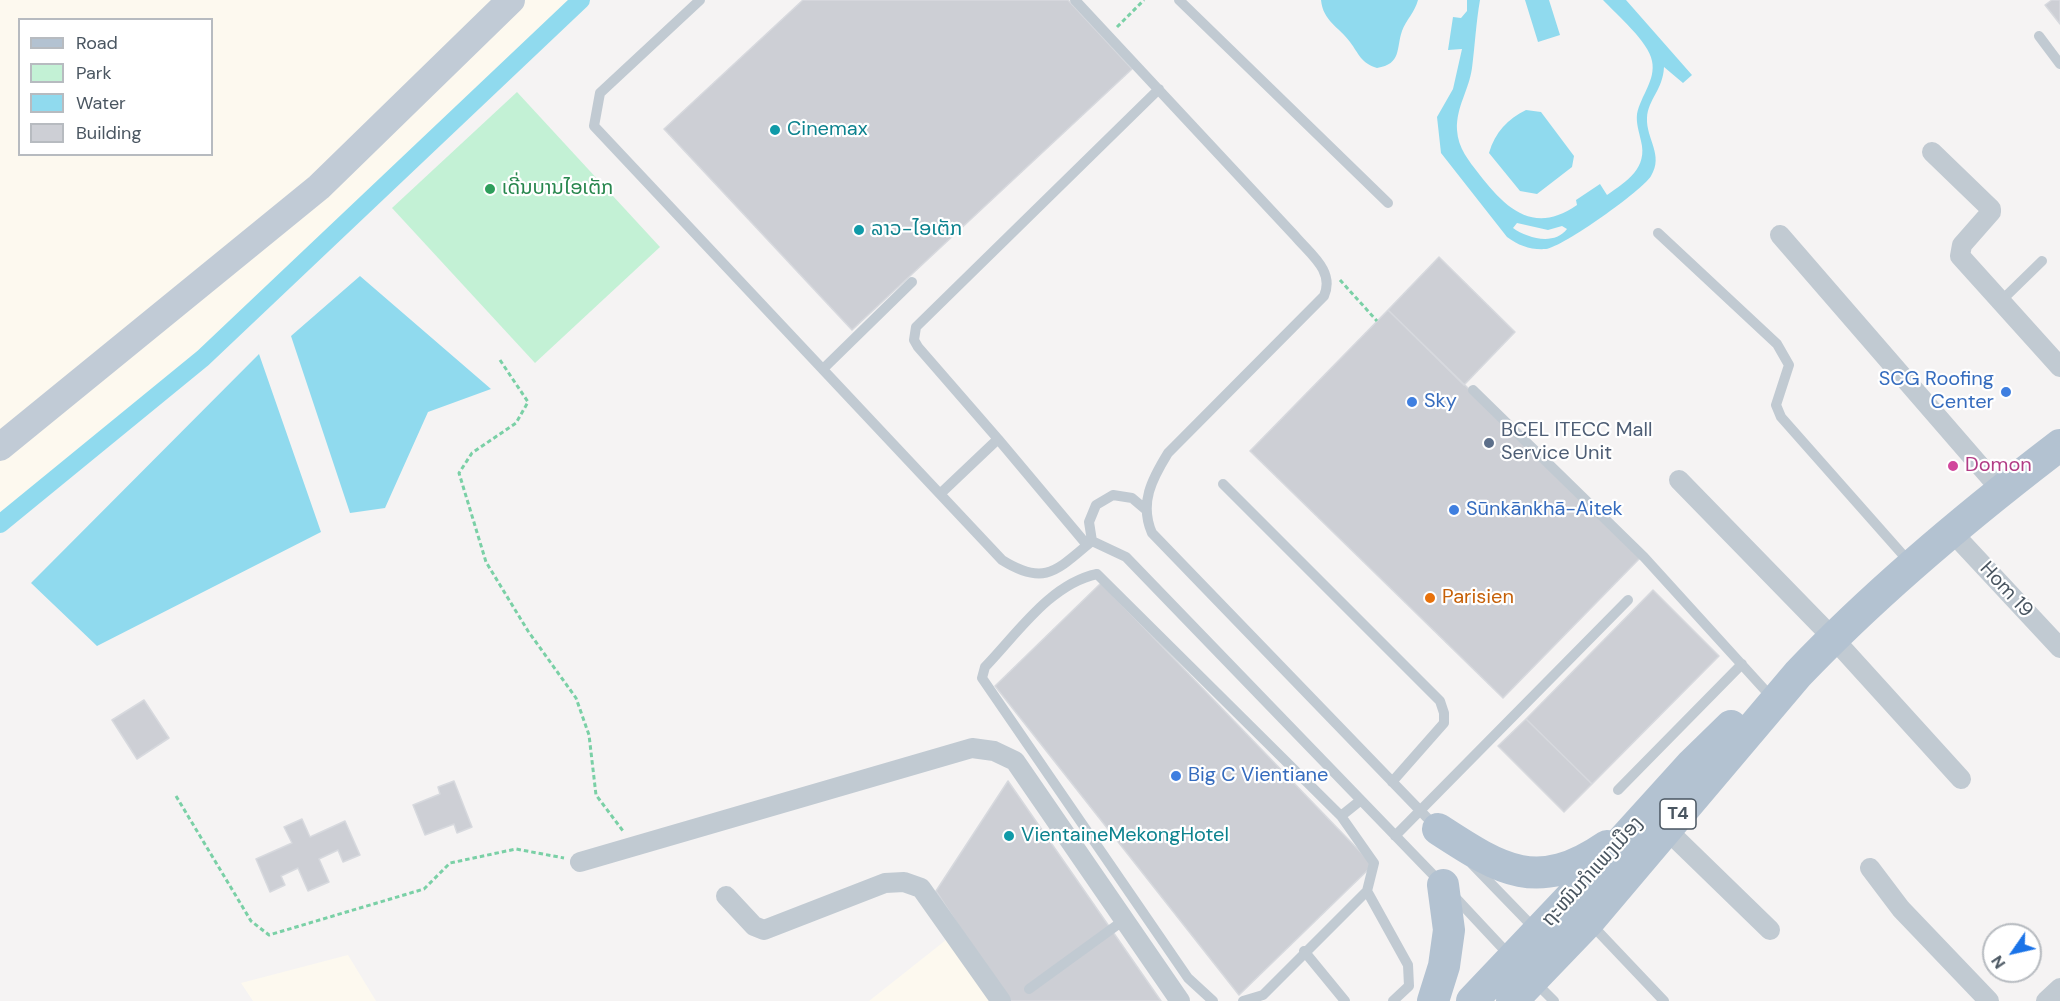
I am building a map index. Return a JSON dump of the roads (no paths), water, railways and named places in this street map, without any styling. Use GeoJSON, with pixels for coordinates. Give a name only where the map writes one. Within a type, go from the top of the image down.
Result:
{"type":"FeatureCollection","features":[{"type":"Feature","properties":{"kind":"main road","name":"ຖະໜົນກຳແພງເມືອງ"},"geometry":{"type":"LineString","coordinates":[[1472,1001],[1528,985],[1548,943],[1632,829],[1691,765],[1772,698],[1912,564],[2001,490],[2060,445]]}},
{"type":"Feature","properties":{"kind":"main road","name":"ຖະໜົນກຳແພງເມືອງ"},"geometry":{"type":"LineString","coordinates":[[1548,943],[1588,921],[1772,698]]}},
{"type":"Feature","properties":{"kind":"main road"},"geometry":{"type":"LineString","coordinates":[[1429,820],[1503,868],[1526,873],[1551,872],[1574,866],[1632,829]]}},
{"type":"Feature","properties":{"kind":"main road"},"geometry":{"type":"LineString","coordinates":[[1433,1001],[1444,966],[1449,930],[1443,885]]}},
{"type":"Feature","properties":{"kind":"street"},"geometry":{"type":"LineString","coordinates":[[0,447],[319,187],[510,0]]}},
{"type":"Feature","properties":{"kind":"street"},"geometry":{"type":"LineString","coordinates":[[1932,152],[1991,209],[1991,212],[1959,251],[1960,256],[2060,367]]}},
{"type":"Feature","properties":{"kind":"street"},"geometry":{"type":"LineString","coordinates":[[1780,235],[2001,490]]}},
{"type":"Feature","properties":{"kind":"street"},"geometry":{"type":"LineString","coordinates":[[1679,480],[1833,638],[1961,779]]}},
{"type":"Feature","properties":{"kind":"street","name":"Hom 19"},"geometry":{"type":"LineString","coordinates":[[1951,531],[2060,648]]}},
{"type":"Feature","properties":{"kind":"street"},"geometry":{"type":"LineString","coordinates":[[580,862],[972,748],[994,751],[1015,761],[1125,920],[1179,989]]}},
{"type":"Feature","properties":{"kind":"street"},"geometry":{"type":"LineString","coordinates":[[1665,828],[1770,930]]}},
{"type":"Feature","properties":{"kind":"street"},"geometry":{"type":"LineString","coordinates":[[1870,868],[1908,917],[1989,1001]]}},
{"type":"Feature","properties":{"kind":"street"},"geometry":{"type":"LineString","coordinates":[[726,896],[754,926],[764,930],[885,883],[904,882],[921,888],[1001,1001]]}},
{"type":"Feature","properties":{"kind":"street"},"geometry":{"type":"LineString","coordinates":[[2046,1001],[2060,988]]}},
{"type":"Feature","properties":{"kind":"lane"},"geometry":{"type":"LineString","coordinates":[[700,0],[600,93],[594,126],[1002,560],[1029,574],[1052,572],[1090,543]]}},
{"type":"Feature","properties":{"kind":"lane"},"geometry":{"type":"LineString","coordinates":[[1075,0],[1295,236],[1326,272],[1329,284],[1324,296],[1168,453],[1154,476],[1145,509],[1152,533],[1548,943]]}},
{"type":"Feature","properties":{"kind":"lane"},"geometry":{"type":"LineString","coordinates":[[1179,0],[1388,203]]}},
{"type":"Feature","properties":{"kind":"lane"},"geometry":{"type":"LineString","coordinates":[[2039,36],[2060,64]]}},
{"type":"Feature","properties":{"kind":"lane"},"geometry":{"type":"LineString","coordinates":[[1160,89],[916,327],[914,340],[1090,543],[1126,557],[1443,885],[1528,985]]}},
{"type":"Feature","properties":{"kind":"lane"},"geometry":{"type":"LineString","coordinates":[[1658,233],[1777,344],[1789,365],[1776,405],[1781,417],[1912,564]]}},
{"type":"Feature","properties":{"kind":"lane"},"geometry":{"type":"LineString","coordinates":[[2001,301],[2042,261]]}},
{"type":"Feature","properties":{"kind":"lane"},"geometry":{"type":"LineString","coordinates":[[823,369],[912,282]]}},
{"type":"Feature","properties":{"kind":"lane"},"geometry":{"type":"LineString","coordinates":[[1473,390],[1644,557],[1772,698]]}},
{"type":"Feature","properties":{"kind":"lane"},"geometry":{"type":"LineString","coordinates":[[940,494],[998,439]]}},
{"type":"Feature","properties":{"kind":"lane"},"geometry":{"type":"LineString","coordinates":[[1223,484],[1440,701],[1444,723],[1392,782]]}},
{"type":"Feature","properties":{"kind":"lane"},"geometry":{"type":"LineString","coordinates":[[1090,543],[1089,522],[1096,505],[1113,495],[1132,498],[1145,509]]}},
{"type":"Feature","properties":{"kind":"lane"},"geometry":{"type":"LineString","coordinates":[[1052,572],[1059,591]]}},
{"type":"Feature","properties":{"kind":"lane"},"geometry":{"type":"LineString","coordinates":[[1213,1001],[1179,989],[982,678],[985,667],[1059,591],[1082,578],[1097,574],[1341,816],[1374,863],[1367,891],[1304,951],[1266,998],[1244,1001]]}},
{"type":"Feature","properties":{"kind":"lane"},"geometry":{"type":"LineString","coordinates":[[1395,836],[1429,820],[1628,600]]}},
{"type":"Feature","properties":{"kind":"lane"},"geometry":{"type":"LineString","coordinates":[[1618,790],[1742,664]]}},
{"type":"Feature","properties":{"kind":"lane"},"geometry":{"type":"LineString","coordinates":[[1341,816],[1361,800]]}},
{"type":"Feature","properties":{"kind":"lane"},"geometry":{"type":"LineString","coordinates":[[1367,891],[1408,965],[1409,986],[1393,1001]]}},
{"type":"Feature","properties":{"kind":"lane"},"geometry":{"type":"LineString","coordinates":[[1029,989],[1125,920]]}},
{"type":"Feature","properties":{"kind":"lane"},"geometry":{"type":"LineString","coordinates":[[1588,921],[1664,1001]]}},
{"type":"Feature","properties":{"kind":"lane"},"geometry":{"type":"LineString","coordinates":[[1304,951],[1344,1001]]}},
{"type":"Feature","properties":{"kind":"water"},"geometry":{"type":"Polygon","coordinates":[[[1321,0],[1418,0],[1402,31],[1394,59],[1391,63],[1377,68],[1361,58],[1346,37],[1328,19],[1321,0]]]}},
{"type":"Feature","properties":{"kind":"water"},"geometry":{"type":"Polygon","coordinates":[[[1467,0],[1480,0],[1472,68],[1457,122],[1459,143],[1471,164],[1500,198],[1522,214],[1534,218],[1547,218],[1562,214],[1577,205],[1576,200],[1600,184],[1607,195],[1628,179],[1639,166],[1642,150],[1637,114],[1652,75],[1652,61],[1650,53],[1639,37],[1603,0],[1626,0],[1692,75],[1683,83],[1664,67],[1661,82],[1650,105],[1647,118],[1656,161],[1651,176],[1619,205],[1585,229],[1555,246],[1546,249],[1530,248],[1507,237],[1441,153],[1437,117],[1453,89],[1462,49],[1448,50],[1453,17],[1461,18],[1467,11],[1467,0]],[[1517,223],[1513,228],[1540,239],[1555,237],[1567,229],[1562,226],[1548,230],[1517,223]]]}},
{"type":"Feature","properties":{"kind":"water"},"geometry":{"type":"Polygon","coordinates":[[[1525,0],[1549,0],[1560,35],[1538,42],[1525,0]]]}},
{"type":"Feature","properties":{"kind":"water"},"geometry":{"type":"Polygon","coordinates":[[[1526,110],[1541,112],[1574,156],[1572,167],[1537,194],[1520,191],[1489,153],[1503,127],[1526,110]]]}},
{"type":"Feature","properties":{"kind":"water"},"geometry":{"type":"Polygon","coordinates":[[[360,276],[491,389],[428,412],[385,508],[350,513],[291,336],[360,276]]]}},
{"type":"Feature","properties":{"kind":"water"},"geometry":{"type":"Polygon","coordinates":[[[259,354],[321,532],[97,646],[31,583],[259,354]]]}},
{"type":"Feature","properties":{"kind":"waterway"},"geometry":{"type":"LineString","coordinates":[[0,524],[203,358],[581,0]]}},
{"type":"Feature","properties":{"kind":"place","name":"Cinemax"},"geometry":{"type":"Point","coordinates":[775,130]}},
{"type":"Feature","properties":{"kind":"place","name":"ເດີ່ນບານໄອເຕັກ"},"geometry":{"type":"Point","coordinates":[490,189]}},
{"type":"Feature","properties":{"kind":"place","name":"ລາວ-ໄອເຕັກ"},"geometry":{"type":"Point","coordinates":[859,230]}},
{"type":"Feature","properties":{"kind":"place","name":"SCG Roofing Center"},"geometry":{"type":"Point","coordinates":[2006,392]}},
{"type":"Feature","properties":{"kind":"place","name":"Sky"},"geometry":{"type":"Point","coordinates":[1412,402]}},
{"type":"Feature","properties":{"kind":"place","name":"BCEL ITECC Mall Service Unit"},"geometry":{"type":"Point","coordinates":[1489,443]}},
{"type":"Feature","properties":{"kind":"place","name":"Domon"},"geometry":{"type":"Point","coordinates":[1953,466]}},
{"type":"Feature","properties":{"kind":"place","name":"Sūnkānkhā-Aitek"},"geometry":{"type":"Point","coordinates":[1454,510]}},
{"type":"Feature","properties":{"kind":"place","name":"Parisien"},"geometry":{"type":"Point","coordinates":[1430,598]}},
{"type":"Feature","properties":{"kind":"place","name":"Big C Vientiane"},"geometry":{"type":"Point","coordinates":[1176,776]}},
{"type":"Feature","properties":{"kind":"place","name":"VientaineMekongHotel"},"geometry":{"type":"Point","coordinates":[1009,836]}}]}
